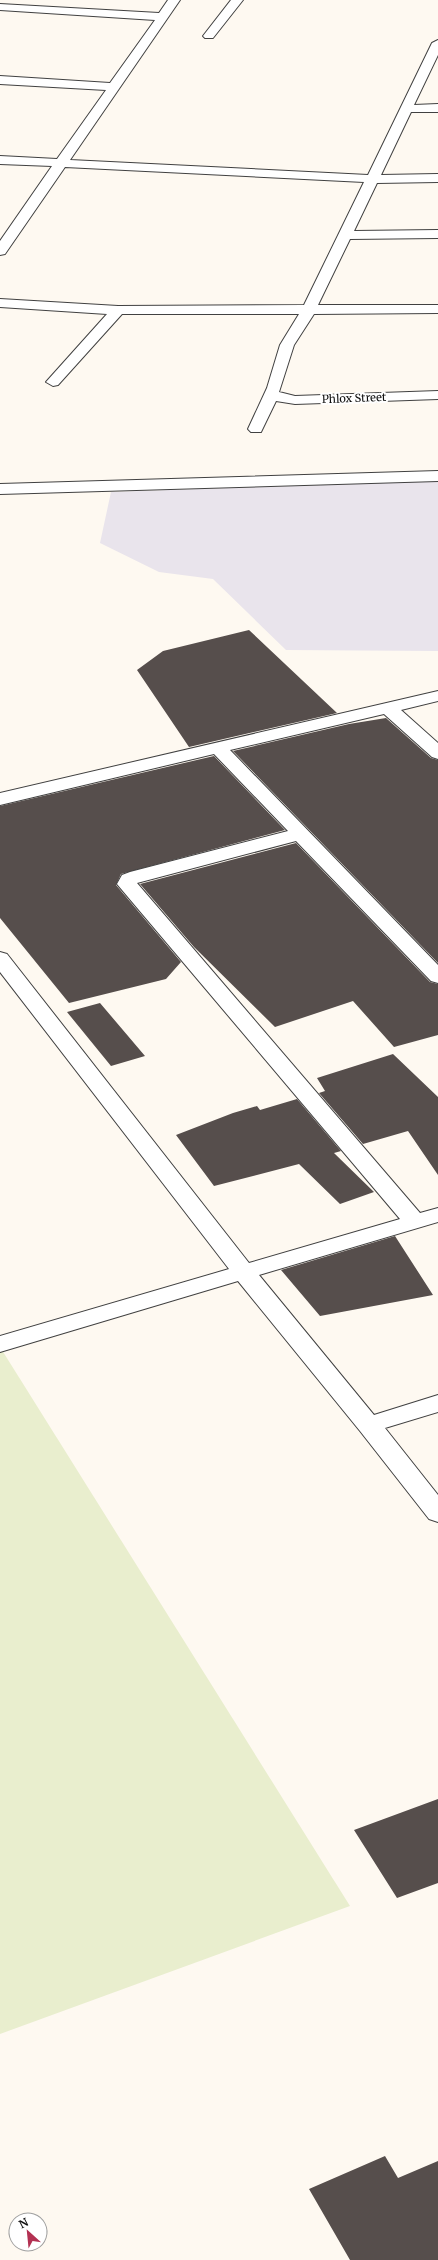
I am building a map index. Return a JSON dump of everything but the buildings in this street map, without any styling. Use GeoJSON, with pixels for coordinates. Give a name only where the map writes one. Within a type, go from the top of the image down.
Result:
{"type":"FeatureCollection","features":[{"type":"Feature","properties":{"kind":"street"},"geometry":{"type":"LineString","coordinates":[[0,252],[15,228],[61,165],[174,0]]}},
{"type":"Feature","properties":{"kind":"street"},"geometry":{"type":"LineString","coordinates":[[209,36],[237,0]]}},
{"type":"Feature","properties":{"kind":"street"},"geometry":{"type":"LineString","coordinates":[[0,7],[162,17]]}},
{"type":"Feature","properties":{"kind":"street"},"geometry":{"type":"LineString","coordinates":[[256,429],[274,388],[287,345],[310,308],[436,49]]}},
{"type":"Feature","properties":{"kind":"street"},"geometry":{"type":"LineString","coordinates":[[0,80],[115,87]]}},
{"type":"Feature","properties":{"kind":"street"},"geometry":{"type":"LineString","coordinates":[[406,108],[438,108]]}},
{"type":"Feature","properties":{"kind":"street"},"geometry":{"type":"LineString","coordinates":[[0,160],[61,165],[374,179],[438,178]]}},
{"type":"Feature","properties":{"kind":"street"},"geometry":{"type":"LineString","coordinates":[[0,228],[15,228]]}},
{"type":"Feature","properties":{"kind":"street"},"geometry":{"type":"LineString","coordinates":[[345,235],[438,234]]}},
{"type":"Feature","properties":{"kind":"street"},"geometry":{"type":"LineString","coordinates":[[0,303],[118,310],[438,308]]}},
{"type":"Feature","properties":{"kind":"street"},"geometry":{"type":"LineString","coordinates":[[53,382],[118,310]]}},
{"type":"Feature","properties":{"kind":"street","name":"Phlox Street"},"geometry":{"type":"LineString","coordinates":[[270,395],[296,400],[438,395]]}},
{"type":"Feature","properties":{"kind":"street"},"geometry":{"type":"LineString","coordinates":[[0,490],[438,476]]}},
{"type":"Feature","properties":{"kind":"street"},"geometry":{"type":"LineString","coordinates":[[0,799],[438,696]]}},
{"type":"Feature","properties":{"kind":"street"},"geometry":{"type":"LineString","coordinates":[[388,708],[438,753]]}},
{"type":"Feature","properties":{"kind":"street"},"geometry":{"type":"LineString","coordinates":[[218,748],[438,977]]}},
{"type":"Feature","properties":{"kind":"street"},"geometry":{"type":"LineString","coordinates":[[300,834],[137,876],[129,879],[127,884],[414,1222]]}},
{"type":"Feature","properties":{"kind":"street"},"geometry":{"type":"LineString","coordinates":[[0,958],[244,1273],[369,1425],[438,1513]]}},
{"type":"Feature","properties":{"kind":"street"},"geometry":{"type":"LineString","coordinates":[[0,1344],[438,1215]]}},
{"type":"Feature","properties":{"kind":"street"},"geometry":{"type":"LineString","coordinates":[[369,1425],[438,1403]]}},
{"type":"Feature","properties":{"kind":"shaded area"},"geometry":{"type":"Polygon","coordinates":[[[438,481],[438,651],[286,650],[213,579],[159,572],[100,543],[111,492],[438,481]]]}},
{"type":"Feature","properties":{"kind":"green space"},"geometry":{"type":"Polygon","coordinates":[[[0,1347],[350,1906],[0,2034],[0,1347]]]}}]}
